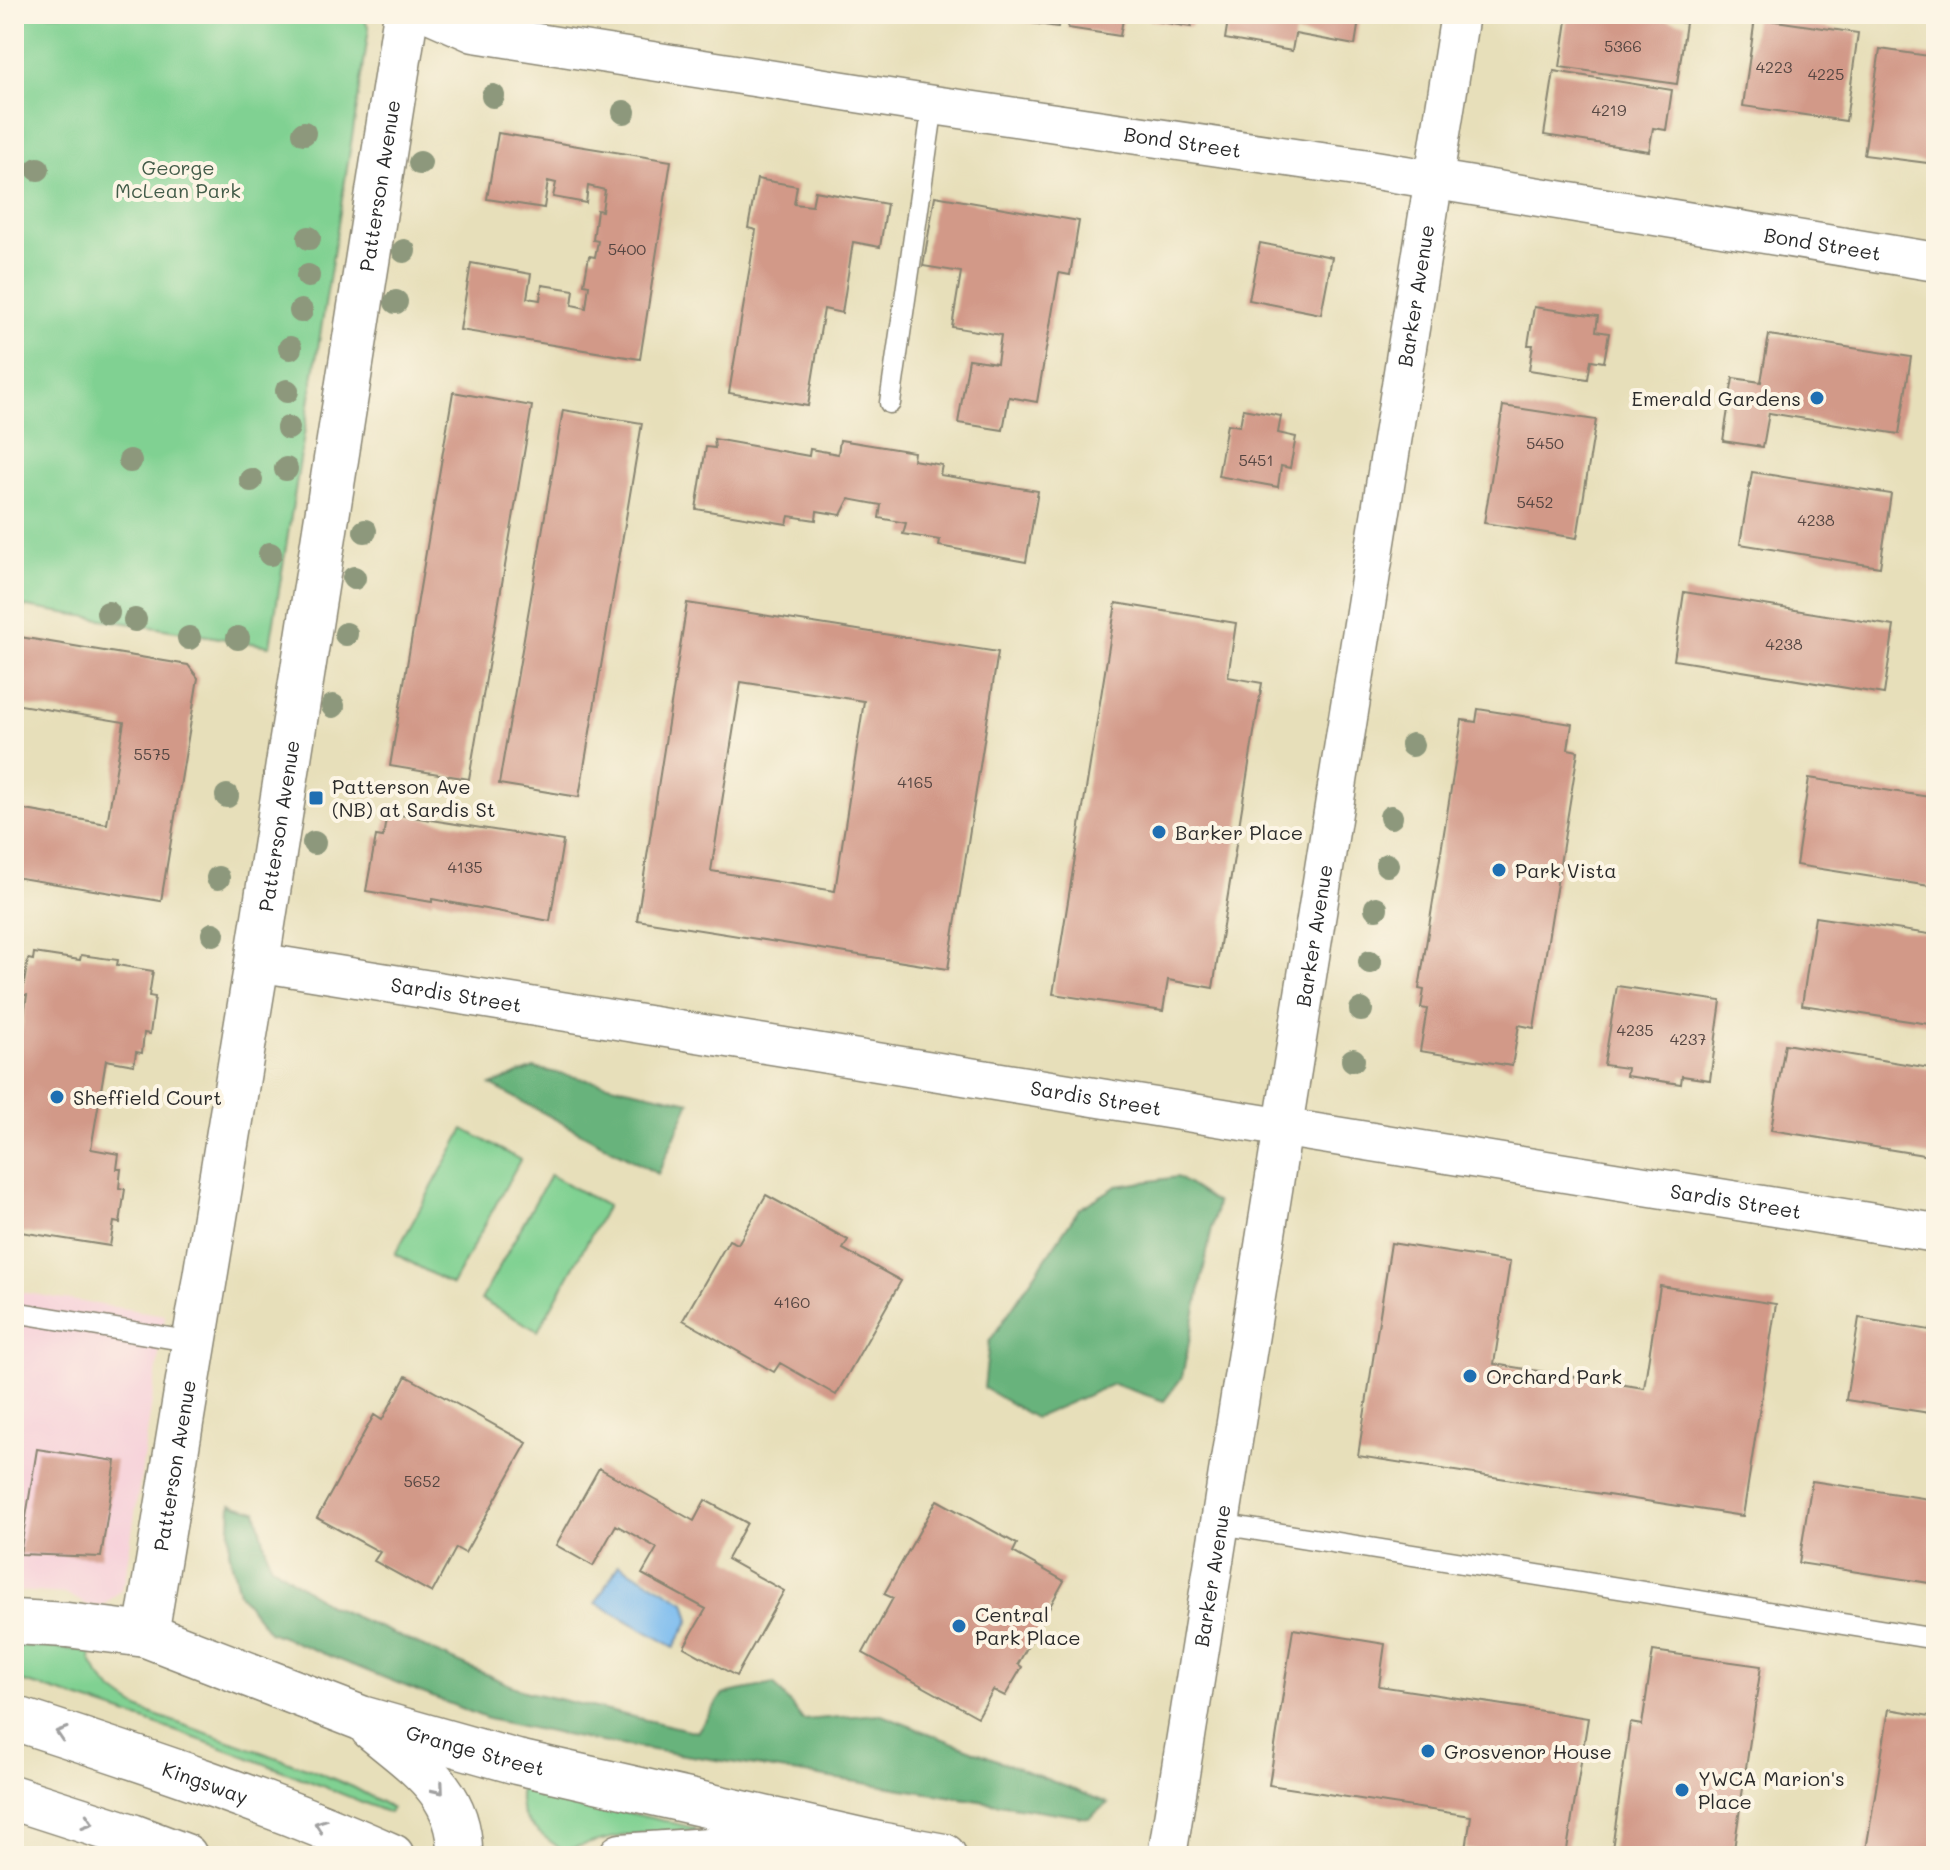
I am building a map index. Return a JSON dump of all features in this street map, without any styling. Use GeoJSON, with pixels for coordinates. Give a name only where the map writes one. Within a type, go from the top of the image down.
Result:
{"type":"FeatureCollection","features":[{"type":"Feature","properties":{"kind":"street","name":"Patterson Avenue"},"geometry":{"type":"LineString","coordinates":[[146,1635],[257,962],[406,14]]}},
{"type":"Feature","properties":{"kind":"street","name":"Bond Street"},"geometry":{"type":"LineString","coordinates":[[431,14],[474,33],[1353,167],[1936,262]]}},
{"type":"Feature","properties":{"kind":"street","name":"Barker Avenue"},"geometry":{"type":"LineString","coordinates":[[1167,1856],[1460,14]]}},
{"type":"Feature","properties":{"kind":"street","name":"Sardis Street"},"geometry":{"type":"LineString","coordinates":[[257,962],[1936,1233]]}},
{"type":"Feature","properties":{"kind":"street","name":"Grange Street"},"geometry":{"type":"LineString","coordinates":[[14,1622],[100,1628],[146,1635],[361,1718],[517,1762],[878,1844],[944,1856]]}},
{"type":"Feature","properties":{"kind":"street","name":"Kingsway"},"geometry":{"type":"LineString","coordinates":[[14,1718],[161,1766],[335,1831],[392,1856]]}},
{"type":"Feature","properties":{"kind":"street"},"geometry":{"type":"LineString","coordinates":[[361,1718],[427,1774],[449,1800],[456,1820],[460,1856]]}},
{"type":"Feature","properties":{"kind":"street"},"geometry":{"type":"LineString","coordinates":[[14,1798],[185,1856]]}},
{"type":"Feature","properties":{"kind":"street"},"geometry":{"type":"LineString","coordinates":[[621,1856],[709,1850],[792,1854],[878,1844]]}},
{"type":"Feature","properties":{"kind":"lane"},"geometry":{"type":"LineString","coordinates":[[890,403],[933,105]]}},
{"type":"Feature","properties":{"kind":"lane"},"geometry":{"type":"LineString","coordinates":[[14,1312],[194,1342]]}},
{"type":"Feature","properties":{"kind":"lane"},"geometry":{"type":"LineString","coordinates":[[1220,1524],[1936,1639]]}},
{"type":"Feature","properties":{"kind":"shaded area"},"geometry":{"type":"Polygon","coordinates":[[[14,1291],[165,1315],[125,1580],[120,1591],[104,1605],[89,1606],[67,1594],[14,1591],[14,1291]]]}},
{"type":"Feature","properties":{"kind":"green space","name":"George McLean Park"},"geometry":{"type":"Polygon","coordinates":[[[14,14],[362,14],[369,28],[270,646],[14,605],[14,14]]]}},
{"type":"Feature","properties":{"kind":"green space"},"geometry":{"type":"Polygon","coordinates":[[[534,1068],[690,1102],[658,1174],[491,1085],[534,1068]]]}},
{"type":"Feature","properties":{"kind":"green space"},"geometry":{"type":"Polygon","coordinates":[[[464,1129],[520,1160],[452,1285],[395,1254],[464,1129]]]}},
{"type":"Feature","properties":{"kind":"green space"},"geometry":{"type":"Polygon","coordinates":[[[550,1175],[607,1206],[538,1331],[481,1300],[550,1175]]]}},
{"type":"Feature","properties":{"kind":"green space"},"geometry":{"type":"Polygon","coordinates":[[[1177,1177],[1217,1203],[1182,1377],[1164,1401],[1113,1384],[1035,1418],[984,1388],[989,1342],[1079,1209],[1117,1186],[1177,1177]]]}},
{"type":"Feature","properties":{"kind":"green space"},"geometry":{"type":"Polygon","coordinates":[[[231,1504],[256,1511],[270,1564],[328,1605],[524,1691],[697,1732],[723,1694],[774,1684],[803,1720],[879,1714],[1108,1803],[1089,1818],[588,1740],[488,1719],[269,1632],[239,1593],[229,1551],[231,1504]]]}},
{"type":"Feature","properties":{"kind":"green space"},"geometry":{"type":"Polygon","coordinates":[[[14,1645],[92,1651],[90,1658],[105,1683],[144,1711],[312,1770],[392,1808],[389,1813],[204,1741],[14,1679],[14,1645]]]}},
{"type":"Feature","properties":{"kind":"green space"},"geometry":{"type":"Polygon","coordinates":[[[521,1788],[695,1828],[695,1831],[628,1835],[563,1851],[525,1818],[521,1810],[521,1788]]]}},
{"type":"Feature","properties":{"kind":"water"},"geometry":{"type":"Polygon","coordinates":[[[619,1564],[685,1602],[690,1620],[674,1647],[596,1603],[619,1564]]]}},
{"type":"Feature","properties":{"kind":"building"},"geometry":{"type":"Polygon","coordinates":[[[1006,14],[1060,14],[1058,27],[1006,19],[1006,14]]]}},
{"type":"Feature","properties":{"kind":"building"},"geometry":{"type":"Polygon","coordinates":[[[1070,14],[1124,14],[1120,36],[1068,28],[1070,14]]]}},
{"type":"Feature","properties":{"kind":"building"},"geometry":{"type":"Polygon","coordinates":[[[1150,14],[1194,14],[1191,27],[1149,20],[1150,14]]]}},
{"type":"Feature","properties":{"kind":"building"},"geometry":{"type":"Polygon","coordinates":[[[1229,14],[1360,14],[1355,45],[1295,34],[1292,51],[1225,39],[1229,14]]]}},
{"type":"Feature","properties":{"kind":"building"},"geometry":{"type":"Polygon","coordinates":[[[1568,14],[1629,14],[1686,23],[1677,84],[1560,67],[1568,14]]]}},
{"type":"Feature","properties":{"kind":"building"},"geometry":{"type":"Polygon","coordinates":[[[1755,18],[1858,33],[1846,121],[1743,106],[1755,18]]]}},
{"type":"Feature","properties":{"kind":"building"},"geometry":{"type":"Polygon","coordinates":[[[1880,49],[1936,57],[1936,164],[1864,155],[1880,49]]]}},
{"type":"Feature","properties":{"kind":"building"},"geometry":{"type":"Polygon","coordinates":[[[1554,71],[1672,90],[1666,130],[1653,128],[1649,151],[1544,135],[1554,71]]]}},
{"type":"Feature","properties":{"kind":"building"},"geometry":{"type":"Polygon","coordinates":[[[498,133],[671,161],[640,359],[460,330],[471,263],[531,274],[527,298],[540,300],[542,285],[574,290],[572,305],[586,308],[589,285],[584,284],[589,256],[595,257],[598,241],[593,240],[597,210],[602,211],[605,190],[588,186],[586,203],[553,197],[556,183],[548,181],[544,208],[487,199],[498,133]]]}},
{"type":"Feature","properties":{"kind":"building"},"geometry":{"type":"Polygon","coordinates":[[[757,179],[797,186],[794,204],[812,206],[815,191],[887,204],[880,247],[853,242],[842,313],[824,309],[808,406],[729,393],[756,230],[748,228],[757,179]]]}},
{"type":"Feature","properties":{"kind":"building"},"geometry":{"type":"Polygon","coordinates":[[[935,196],[1079,221],[1070,275],[1059,273],[1037,402],[1009,397],[1003,430],[958,423],[969,359],[997,363],[1001,335],[952,327],[961,272],[923,266],[935,196]]]}},
{"type":"Feature","properties":{"kind":"building"},"geometry":{"type":"Polygon","coordinates":[[[1260,243],[1332,257],[1321,314],[1249,300],[1260,243]]]}},
{"type":"Feature","properties":{"kind":"building"},"geometry":{"type":"Polygon","coordinates":[[[1534,307],[1598,316],[1596,331],[1609,333],[1604,362],[1591,360],[1588,379],[1529,370],[1533,345],[1528,345],[1534,307]]]}},
{"type":"Feature","properties":{"kind":"building","name":"Emerald Gardens"},"geometry":{"type":"Polygon","coordinates":[[[1769,335],[1911,357],[1899,434],[1769,413],[1763,447],[1723,441],[1733,378],[1761,382],[1769,335]]]}},
{"type":"Feature","properties":{"kind":"building"},"geometry":{"type":"Polygon","coordinates":[[[453,392],[532,406],[469,779],[390,766],[453,392]]]}},
{"type":"Feature","properties":{"kind":"building"},"geometry":{"type":"Polygon","coordinates":[[[1503,406],[1596,420],[1577,538],[1484,523],[1503,406]]]}},
{"type":"Feature","properties":{"kind":"building"},"geometry":{"type":"Polygon","coordinates":[[[1243,409],[1281,416],[1278,433],[1296,437],[1290,468],[1281,466],[1278,487],[1218,476],[1227,424],[1240,426],[1243,409]]]}},
{"type":"Feature","properties":{"kind":"building"},"geometry":{"type":"Polygon","coordinates":[[[563,410],[642,423],[579,797],[499,784],[563,410]]]}},
{"type":"Feature","properties":{"kind":"building"},"geometry":{"type":"Polygon","coordinates":[[[714,439],[809,456],[810,449],[838,454],[840,440],[914,452],[913,460],[942,465],[940,475],[1038,491],[1026,562],[939,546],[940,540],[903,534],[906,523],[879,518],[881,505],[849,499],[841,515],[817,511],[816,520],[789,516],[787,524],[696,509],[706,447],[715,448],[714,439]]]}},
{"type":"Feature","properties":{"kind":"building"},"geometry":{"type":"Polygon","coordinates":[[[1752,472],[1891,494],[1880,567],[1740,544],[1752,472]]]}},
{"type":"Feature","properties":{"kind":"building"},"geometry":{"type":"Polygon","coordinates":[[[1684,592],[1894,626],[1884,694],[1674,660],[1684,592]]]}},
{"type":"Feature","properties":{"kind":"building"},"geometry":{"type":"Polygon","coordinates":[[[687,603],[998,652],[948,969],[637,920],[687,603]],[[741,682],[711,871],[835,891],[864,701],[741,682]]]}},
{"type":"Feature","properties":{"kind":"building","name":"Barker Place"},"geometry":{"type":"Polygon","coordinates":[[[1116,603],[1236,623],[1228,677],[1262,683],[1213,988],[1168,980],[1163,1011],[1053,994],[1116,603]]]}},
{"type":"Feature","properties":{"kind":"building"},"geometry":{"type":"Polygon","coordinates":[[[14,636],[188,665],[198,678],[161,901],[14,877],[14,808],[107,824],[124,722],[14,704],[14,636]]]}},
{"type":"Feature","properties":{"kind":"building","name":"Park Vista"},"geometry":{"type":"Polygon","coordinates":[[[1478,709],[1572,724],[1568,749],[1578,751],[1534,1028],[1519,1025],[1512,1066],[1420,1051],[1427,1009],[1421,1008],[1424,990],[1419,989],[1462,720],[1476,722],[1478,709]]]}},
{"type":"Feature","properties":{"kind":"building"},"geometry":{"type":"Polygon","coordinates":[[[1809,778],[1936,798],[1936,887],[1796,865],[1809,778]]]}},
{"type":"Feature","properties":{"kind":"building"},"geometry":{"type":"Polygon","coordinates":[[[387,813],[563,841],[550,921],[432,899],[432,902],[366,891],[376,836],[383,837],[387,813]]]}},
{"type":"Feature","properties":{"kind":"building"},"geometry":{"type":"Polygon","coordinates":[[[1815,917],[1936,935],[1936,1025],[1802,1005],[1815,917]]]}},
{"type":"Feature","properties":{"kind":"building","name":"Sheffield Court"},"geometry":{"type":"Polygon","coordinates":[[[34,953],[80,960],[81,955],[118,960],[117,965],[153,971],[149,996],[155,997],[150,1034],[144,1033],[142,1053],[136,1052],[134,1065],[106,1060],[91,1149],[119,1154],[119,1188],[125,1189],[120,1223],[114,1222],[110,1246],[14,1231],[14,1053],[17,1033],[21,1033],[27,995],[22,995],[28,959],[33,960],[34,953]]]}},
{"type":"Feature","properties":{"kind":"building"},"geometry":{"type":"Polygon","coordinates":[[[1617,986],[1721,1001],[1710,1080],[1682,1076],[1681,1084],[1626,1076],[1627,1068],[1604,1065],[1617,986]]]}},
{"type":"Feature","properties":{"kind":"building"},"geometry":{"type":"Polygon","coordinates":[[[1785,1044],[1936,1069],[1936,1157],[1771,1130],[1785,1044]]]}},
{"type":"Feature","properties":{"kind":"building"},"geometry":{"type":"Polygon","coordinates":[[[766,1195],[848,1240],[843,1249],[901,1281],[836,1395],[780,1363],[774,1372],[683,1320],[729,1240],[738,1244],[766,1195]]]}},
{"type":"Feature","properties":{"kind":"building","name":"Orchard Park"},"geometry":{"type":"Polygon","coordinates":[[[1391,1243],[1510,1262],[1494,1364],[1644,1388],[1660,1286],[1776,1304],[1743,1516],[1358,1456],[1391,1243]]]}},
{"type":"Feature","properties":{"kind":"building"},"geometry":{"type":"Polygon","coordinates":[[[1859,1318],[1936,1331],[1936,1414],[1846,1400],[1859,1318]]]}},
{"type":"Feature","properties":{"kind":"building"},"geometry":{"type":"Polygon","coordinates":[[[406,1376],[527,1443],[465,1553],[456,1548],[432,1593],[374,1561],[380,1552],[317,1518],[374,1415],[382,1420],[406,1376]]]}},
{"type":"Feature","properties":{"kind":"building"},"geometry":{"type":"Polygon","coordinates":[[[37,1449],[116,1461],[101,1557],[20,1554],[37,1449]]]}},
{"type":"Feature","properties":{"kind":"building"},"geometry":{"type":"Polygon","coordinates":[[[599,1468],[694,1521],[705,1500],[747,1523],[727,1559],[784,1591],[736,1676],[684,1647],[706,1609],[642,1574],[657,1548],[616,1525],[593,1566],[556,1545],[599,1468]]]}},
{"type":"Feature","properties":{"kind":"building"},"geometry":{"type":"Polygon","coordinates":[[[1812,1481],[1936,1500],[1936,1584],[1799,1563],[1812,1481]]]}},
{"type":"Feature","properties":{"kind":"building","name":"Central Park Place"},"geometry":{"type":"Polygon","coordinates":[[[937,1500],[1017,1544],[1013,1552],[1064,1581],[1018,1664],[1022,1667],[1005,1696],[993,1690],[978,1717],[863,1653],[893,1598],[884,1594],[937,1500]]]}},
{"type":"Feature","properties":{"kind":"building","name":"Grosvenor House"},"geometry":{"type":"Polygon","coordinates":[[[1293,1629],[1385,1644],[1379,1686],[1588,1718],[1566,1856],[1510,1856],[1466,1849],[1471,1816],[1269,1785],[1293,1629]]]}},
{"type":"Feature","properties":{"kind":"building","name":"YWCA Marion's Place"},"geometry":{"type":"Polygon","coordinates":[[[1653,1651],[1761,1666],[1733,1856],[1611,1856],[1630,1723],[1642,1725],[1653,1651]]]}},
{"type":"Feature","properties":{"kind":"building"},"geometry":{"type":"Polygon","coordinates":[[[1889,1709],[1936,1717],[1936,1856],[1865,1856],[1889,1709]]]}},
{"type":"Feature","properties":{"kind":"place","name":"Emerald Gardens"},"geometry":{"type":"Point","coordinates":[1817,398]}},
{"type":"Feature","properties":{"kind":"place","name":"Patterson Ave (NB) at Sardis St"},"geometry":{"type":"Point","coordinates":[316,798]}},
{"type":"Feature","properties":{"kind":"place","name":"Barker Place"},"geometry":{"type":"Point","coordinates":[1159,832]}},
{"type":"Feature","properties":{"kind":"place","name":"Park Vista"},"geometry":{"type":"Point","coordinates":[1499,870]}},
{"type":"Feature","properties":{"kind":"place","name":"Sheffield Court"},"geometry":{"type":"Point","coordinates":[57,1097]}},
{"type":"Feature","properties":{"kind":"place","name":"Orchard Park"},"geometry":{"type":"Point","coordinates":[1470,1376]}},
{"type":"Feature","properties":{"kind":"place","name":"Central Park Place"},"geometry":{"type":"Point","coordinates":[959,1626]}},
{"type":"Feature","properties":{"kind":"place","name":"Grosvenor House"},"geometry":{"type":"Point","coordinates":[1428,1751]}},
{"type":"Feature","properties":{"kind":"place","name":"YWCA Marion's Place"},"geometry":{"type":"Point","coordinates":[1682,1790]}}]}
